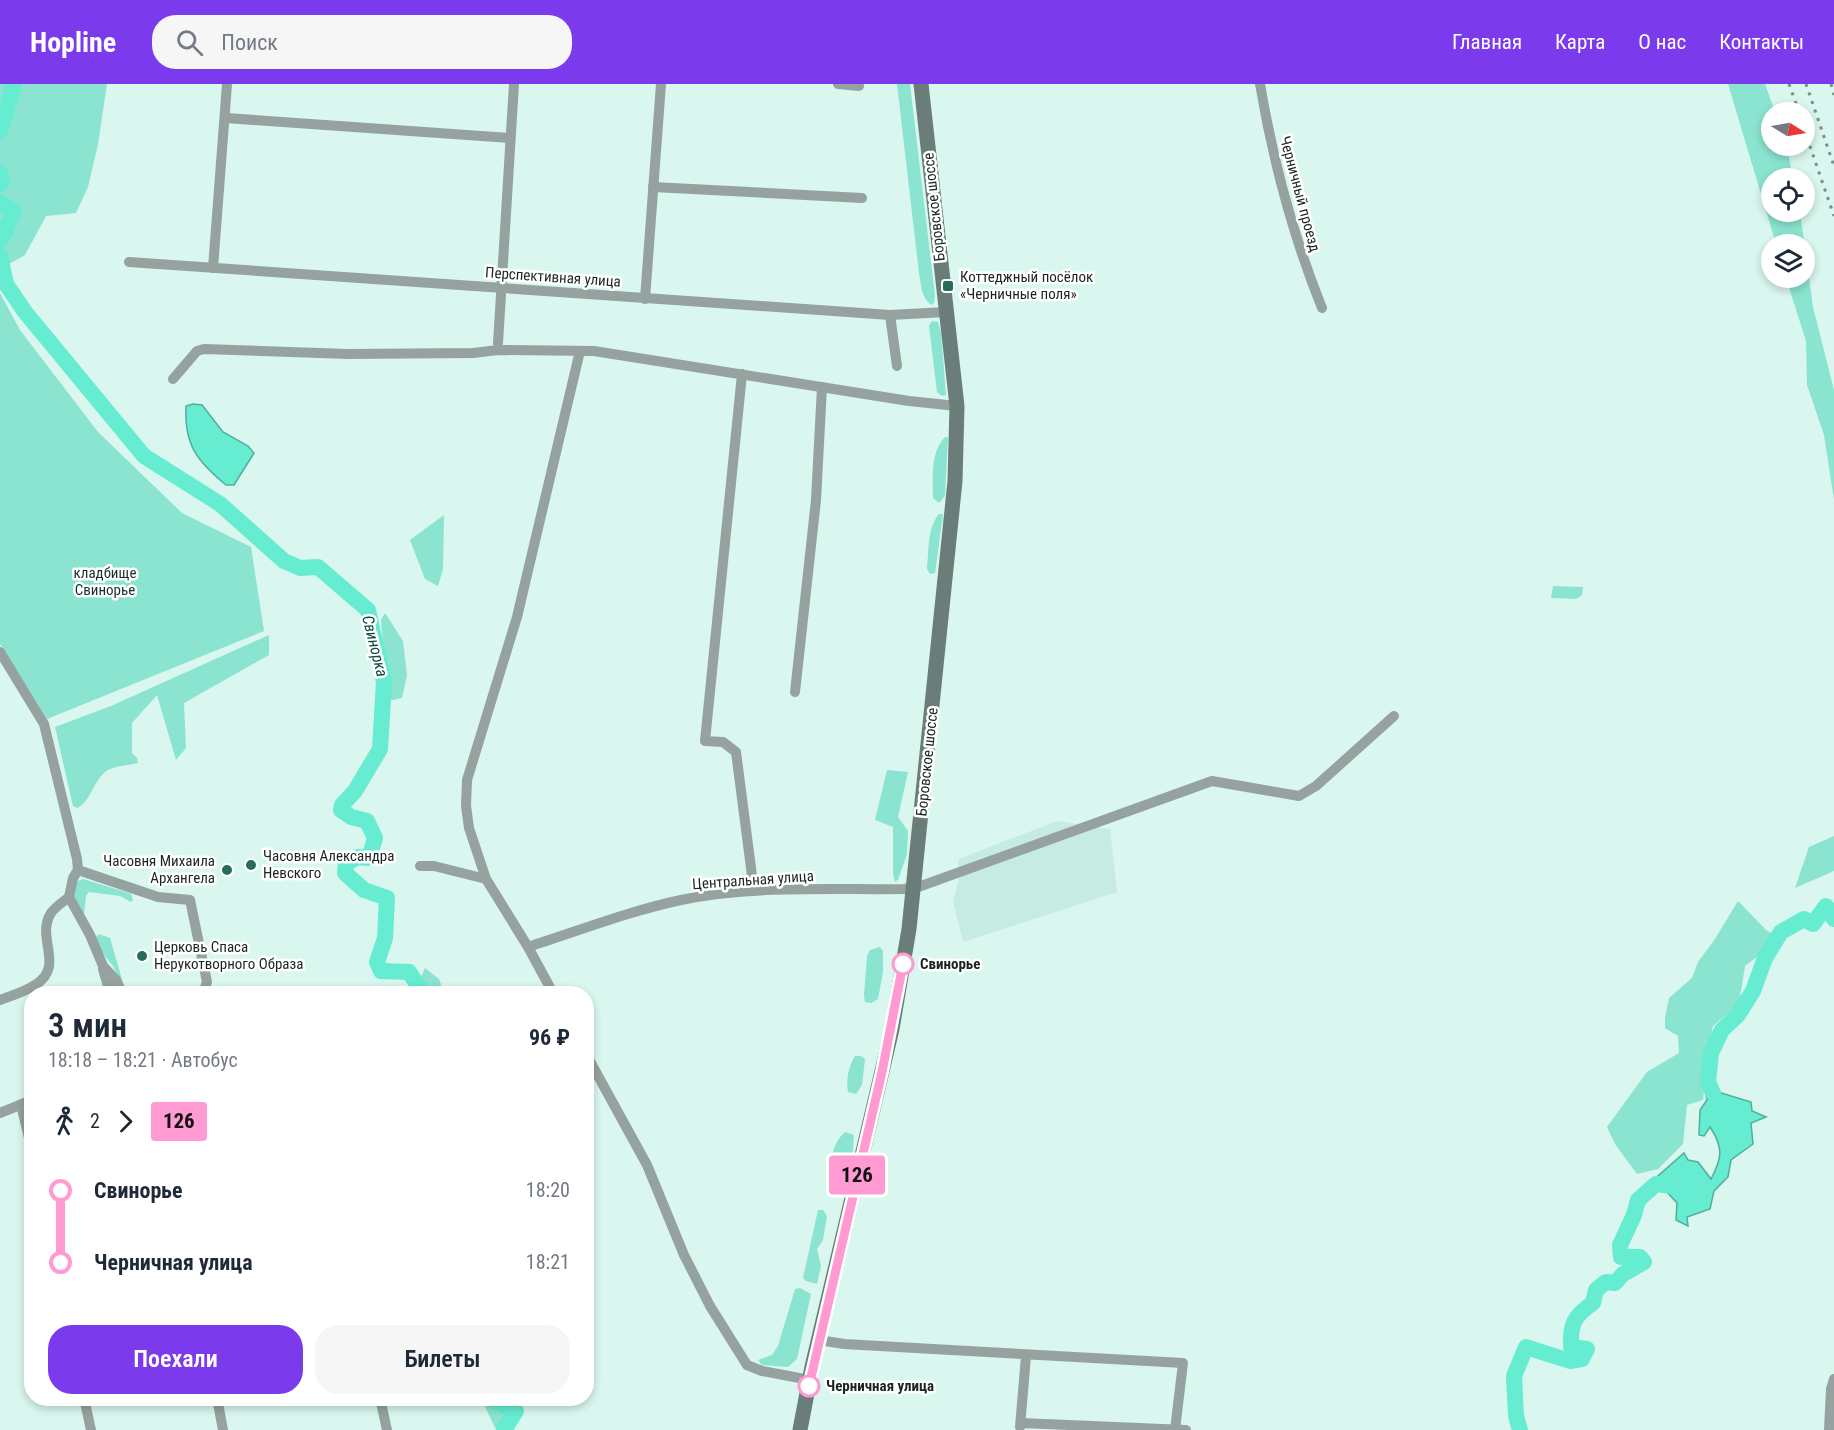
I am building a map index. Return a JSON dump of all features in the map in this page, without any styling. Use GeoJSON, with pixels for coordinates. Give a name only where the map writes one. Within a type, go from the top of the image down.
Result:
{"type":"FeatureCollection","features":[{"type":"Feature","properties":{"kind":"main road","name":"Боровское шоссе"},"geometry":{"type":"LineString","coordinates":[[800,1430],[890,1039],[915,886],[955,480],[957,406],[921,84]]}},
{"type":"Feature","properties":{"kind":"street"},"geometry":{"type":"LineString","coordinates":[[213,268],[227,84]]}},
{"type":"Feature","properties":{"kind":"street"},"geometry":{"type":"LineString","coordinates":[[498,343],[514,84]]}},
{"type":"Feature","properties":{"kind":"street"},"geometry":{"type":"LineString","coordinates":[[645,298],[660,84]]}},
{"type":"Feature","properties":{"kind":"street"},"geometry":{"type":"LineString","coordinates":[[838,84],[859,86]]}},
{"type":"Feature","properties":{"kind":"street","name":"Черничный проезд"},"geometry":{"type":"LineString","coordinates":[[1260,84],[1272,152],[1302,259],[1322,309]]}},
{"type":"Feature","properties":{"kind":"street"},"geometry":{"type":"LineString","coordinates":[[226,118],[510,138]]}},
{"type":"Feature","properties":{"kind":"street"},"geometry":{"type":"LineString","coordinates":[[653,187],[862,198]]}},
{"type":"Feature","properties":{"kind":"street","name":"Перспективная улица"},"geometry":{"type":"LineString","coordinates":[[129,262],[890,315],[946,312]]}},
{"type":"Feature","properties":{"kind":"street"},"geometry":{"type":"LineString","coordinates":[[890,315],[897,366]]}},
{"type":"Feature","properties":{"kind":"street"},"geometry":{"type":"LineString","coordinates":[[173,379],[197,351],[204,349],[348,354],[473,353],[498,350],[594,351],[909,401],[957,406]]}},
{"type":"Feature","properties":{"kind":"street"},"geometry":{"type":"LineString","coordinates":[[549,986],[486,879],[469,828],[466,806],[467,780],[517,617],[580,351]]}},
{"type":"Feature","properties":{"kind":"street"},"geometry":{"type":"LineString","coordinates":[[742,374],[705,741],[723,742],[736,752],[754,891]]}},
{"type":"Feature","properties":{"kind":"street"},"geometry":{"type":"LineString","coordinates":[[795,692],[816,500],[822,387]]}},
{"type":"Feature","properties":{"kind":"street"},"geometry":{"type":"LineString","coordinates":[[0,652],[44,724],[78,870],[73,878],[69,897],[52,912],[46,925],[46,942],[51,960],[44,978],[35,986]]}},
{"type":"Feature","properties":{"kind":"street","name":"Центральная улица"},"geometry":{"type":"LineString","coordinates":[[528,947],[644,909],[680,900],[754,891],[904,889],[921,886],[1212,781],[1299,796],[1316,786],[1394,716]]}},
{"type":"Feature","properties":{"kind":"street"},"geometry":{"type":"LineString","coordinates":[[420,866],[434,866],[486,879]]}},
{"type":"Feature","properties":{"kind":"street"},"geometry":{"type":"LineString","coordinates":[[78,870],[159,897],[190,900],[207,982],[206,986]]}},
{"type":"Feature","properties":{"kind":"street"},"geometry":{"type":"LineString","coordinates":[[69,897],[90,935],[103,966],[108,986]]}},
{"type":"Feature","properties":{"kind":"street"},"geometry":{"type":"LineString","coordinates":[[103,966],[119,986]]}},
{"type":"Feature","properties":{"kind":"street"},"geometry":{"type":"LineString","coordinates":[[0,1000],[24,990]]}},
{"type":"Feature","properties":{"kind":"street"},"geometry":{"type":"LineString","coordinates":[[594,1069],[647,1165],[684,1255],[710,1306],[747,1365],[762,1371],[810,1380]]}},
{"type":"Feature","properties":{"kind":"street"},"geometry":{"type":"LineString","coordinates":[[0,1113],[24,1104]]}},
{"type":"Feature","properties":{"kind":"street"},"geometry":{"type":"LineString","coordinates":[[819,1340],[844,1344],[1183,1364],[1175,1430]]}},
{"type":"Feature","properties":{"kind":"street"},"geometry":{"type":"LineString","coordinates":[[1026,1356],[1021,1426],[1186,1430]]}},
{"type":"Feature","properties":{"kind":"street"},"geometry":{"type":"LineString","coordinates":[[1829,1430],[1830,1389],[1834,1379]]}},
{"type":"Feature","properties":{"kind":"street"},"geometry":{"type":"LineString","coordinates":[[86,1406],[91,1430]]}},
{"type":"Feature","properties":{"kind":"street"},"geometry":{"type":"LineString","coordinates":[[218,1406],[223,1430]]}},
{"type":"Feature","properties":{"kind":"street"},"geometry":{"type":"LineString","coordinates":[[382,1406],[387,1430]]}},
{"type":"Feature","properties":{"kind":"shaded area"},"geometry":{"type":"Polygon","coordinates":[[[202,405],[223,432],[248,446],[254,453],[234,485],[226,485],[207,468],[194,451],[186,420],[186,406],[202,405]]]}},
{"type":"Feature","properties":{"kind":"shaded area"},"geometry":{"type":"Polygon","coordinates":[[[1057,821],[1110,829],[1117,892],[963,942],[953,900],[959,879],[959,859],[1057,821]]]}},
{"type":"Feature","properties":{"kind":"shaded area"},"geometry":{"type":"Polygon","coordinates":[[[1712,1071],[1718,1092],[1751,1102],[1752,1111],[1766,1117],[1751,1123],[1753,1144],[1731,1160],[1728,1177],[1714,1191],[1710,1209],[1687,1217],[1688,1226],[1676,1220],[1677,1203],[1664,1189],[1652,1187],[1650,1183],[1684,1153],[1688,1160],[1698,1162],[1711,1179],[1719,1159],[1718,1141],[1710,1127],[1704,1136],[1699,1135],[1700,1110],[1707,1100],[1706,1072],[1712,1071]]]}},
{"type":"Feature","properties":{"kind":"green space"},"geometry":{"type":"Polygon","coordinates":[[[0,84],[107,84],[98,144],[88,187],[76,213],[46,216],[25,255],[0,269],[0,84]]]}},
{"type":"Feature","properties":{"kind":"green space"},"geometry":{"type":"Polygon","coordinates":[[[897,84],[910,84],[935,296],[934,303],[931,305],[923,294],[919,273],[897,84]]]}},
{"type":"Feature","properties":{"kind":"green space"},"geometry":{"type":"Polygon","coordinates":[[[1728,84],[1765,84],[1771,102],[1761,102],[1761,156],[1789,156],[1791,168],[1761,168],[1761,194],[1728,84]]]}},
{"type":"Feature","properties":{"kind":"green space"},"geometry":{"type":"Polygon","coordinates":[[[1769,222],[1801,222],[1803,234],[1773,234],[1769,222]]]}},
{"type":"Feature","properties":{"kind":"green space"},"geometry":{"type":"Polygon","coordinates":[[[1789,288],[1810,288],[1834,390],[1834,500],[1824,435],[1807,385],[1806,341],[1789,288]]]}},
{"type":"Feature","properties":{"kind":"green space","name":"кладбище Свинорье"},"geometry":{"type":"Polygon","coordinates":[[[0,293],[20,330],[98,432],[182,513],[251,547],[264,631],[47,719],[0,644],[0,293]]]}},
{"type":"Feature","properties":{"kind":"green space"},"geometry":{"type":"Polygon","coordinates":[[[932,321],[938,322],[941,332],[946,395],[942,396],[937,392],[929,326],[932,321]]]}},
{"type":"Feature","properties":{"kind":"green space"},"geometry":{"type":"Polygon","coordinates":[[[945,437],[948,438],[945,496],[939,503],[933,498],[933,466],[937,450],[945,437]]]}},
{"type":"Feature","properties":{"kind":"green space"},"geometry":{"type":"Polygon","coordinates":[[[939,514],[943,514],[935,573],[930,574],[927,569],[929,540],[932,526],[939,514]]]}},
{"type":"Feature","properties":{"kind":"green space"},"geometry":{"type":"Polygon","coordinates":[[[444,515],[443,569],[438,586],[425,579],[410,540],[444,515]]]}},
{"type":"Feature","properties":{"kind":"green space"},"geometry":{"type":"Polygon","coordinates":[[[1553,586],[1583,587],[1582,595],[1576,599],[1551,598],[1553,586]]]}},
{"type":"Feature","properties":{"kind":"green space"},"geometry":{"type":"Polygon","coordinates":[[[385,613],[403,641],[407,675],[402,698],[388,701],[381,620],[385,613]]]}},
{"type":"Feature","properties":{"kind":"green space"},"geometry":{"type":"Polygon","coordinates":[[[269,635],[269,655],[184,703],[186,748],[176,760],[157,695],[132,723],[132,753],[138,763],[108,770],[99,779],[82,805],[77,808],[73,806],[55,727],[111,706],[269,635]]]}},
{"type":"Feature","properties":{"kind":"green space"},"geometry":{"type":"Polygon","coordinates":[[[887,770],[908,772],[898,817],[908,831],[907,854],[898,880],[895,882],[893,827],[875,820],[887,770]]]}},
{"type":"Feature","properties":{"kind":"green space"},"geometry":{"type":"Polygon","coordinates":[[[1834,836],[1834,871],[1795,888],[1809,847],[1834,836]]]}},
{"type":"Feature","properties":{"kind":"green space"},"geometry":{"type":"Polygon","coordinates":[[[83,879],[131,894],[133,900],[131,902],[120,896],[89,892],[86,896],[84,915],[73,893],[75,882],[83,879]]]}},
{"type":"Feature","properties":{"kind":"green space"},"geometry":{"type":"Polygon","coordinates":[[[1738,901],[1766,930],[1773,934],[1762,953],[1745,966],[1739,1004],[1713,1026],[1708,1049],[1703,1100],[1687,1105],[1683,1144],[1658,1169],[1637,1174],[1615,1144],[1607,1127],[1647,1072],[1679,1053],[1678,1036],[1665,1028],[1669,998],[1692,978],[1698,962],[1738,901]]]}},
{"type":"Feature","properties":{"kind":"green space"},"geometry":{"type":"Polygon","coordinates":[[[99,934],[110,938],[124,986],[113,966],[96,945],[95,938],[99,934]]]}},
{"type":"Feature","properties":{"kind":"green space"},"geometry":{"type":"Polygon","coordinates":[[[880,947],[883,951],[883,972],[878,999],[871,1003],[865,1002],[867,956],[870,950],[880,947]]]}},
{"type":"Feature","properties":{"kind":"green space"},"geometry":{"type":"Polygon","coordinates":[[[425,968],[439,979],[442,986],[417,986],[425,968]]]}},
{"type":"Feature","properties":{"kind":"green space"},"geometry":{"type":"Polygon","coordinates":[[[855,1056],[865,1059],[862,1085],[856,1094],[848,1092],[847,1083],[849,1069],[855,1056]]]}},
{"type":"Feature","properties":{"kind":"green space"},"geometry":{"type":"Polygon","coordinates":[[[845,1132],[854,1135],[852,1166],[847,1175],[837,1177],[832,1174],[832,1157],[837,1141],[845,1132]]]}},
{"type":"Feature","properties":{"kind":"green space"},"geometry":{"type":"Polygon","coordinates":[[[818,1210],[823,1210],[827,1216],[823,1240],[817,1249],[821,1266],[817,1284],[803,1278],[818,1210]]]}},
{"type":"Feature","properties":{"kind":"green space"},"geometry":{"type":"Polygon","coordinates":[[[800,1288],[811,1294],[797,1359],[788,1367],[762,1365],[758,1360],[772,1355],[778,1346],[795,1289],[800,1288]]]}},
{"type":"Feature","properties":{"kind":"green space"},"geometry":{"type":"Polygon","coordinates":[[[485,1406],[503,1406],[509,1430],[496,1430],[485,1406]]]}},
{"type":"Feature","properties":{"kind":"waterway","name":"Свинорка"},"geometry":{"type":"LineString","coordinates":[[0,131],[14,84]]}},
{"type":"Feature","properties":{"kind":"waterway","name":"Свинорка"},"geometry":{"type":"LineString","coordinates":[[0,173],[2,181],[0,184]]}},
{"type":"Feature","properties":{"kind":"waterway","name":"Свинорка"},"geometry":{"type":"LineString","coordinates":[[0,202],[14,212],[0,241]]}},
{"type":"Feature","properties":{"kind":"waterway","name":"Свинорка"},"geometry":{"type":"LineString","coordinates":[[0,256],[6,284],[25,312],[144,456],[220,504],[284,561],[300,568],[318,567],[368,610],[384,682],[380,749],[355,791],[342,805],[341,810],[351,817],[367,821],[375,838],[369,858],[358,857],[346,863],[345,873],[364,890],[387,898],[385,938],[377,962],[381,971],[409,972],[418,986]]}},
{"type":"Feature","properties":{"kind":"waterway"},"geometry":{"type":"LineString","coordinates":[[1713,1093],[1708,1082],[1711,1053],[1722,1030],[1738,1015],[1753,991],[1765,958],[1781,932],[1804,919],[1813,924],[1826,906],[1834,919]]}},
{"type":"Feature","properties":{"kind":"waterway"},"geometry":{"type":"LineString","coordinates":[[1520,1430],[1516,1416],[1514,1376],[1526,1347],[1570,1361],[1582,1359],[1587,1349],[1571,1347],[1574,1321],[1593,1303],[1596,1290],[1606,1282],[1615,1283],[1623,1274],[1644,1262],[1640,1257],[1621,1257],[1620,1245],[1634,1215],[1638,1200],[1656,1184],[1673,1186]]}},
{"type":"Feature","properties":{"kind":"waterway","name":"Свинорка"},"geometry":{"type":"LineString","coordinates":[[504,1430],[516,1411],[505,1406]]}},
{"type":"Feature","properties":{"kind":"railway"},"geometry":{"type":"LineString","coordinates":[[1789,84],[1795,102]]}},
{"type":"Feature","properties":{"kind":"railway"},"geometry":{"type":"LineString","coordinates":[[1806,84],[1834,166]]}},
{"type":"Feature","properties":{"kind":"railway"},"geometry":{"type":"LineString","coordinates":[[1831,84],[1834,95]]}},
{"type":"Feature","properties":{"kind":"railway"},"geometry":{"type":"LineString","coordinates":[[1813,156],[1834,216]]}},
{"type":"Feature","properties":{"kind":"bus line","name":"126"},"geometry":{"type":"LineString","coordinates":[[809,1386],[892,1029],[903,964]]}},
{"type":"Feature","properties":{"kind":"place","name":"Коттеджный посёлок «Черничные поля»"},"geometry":{"type":"Point","coordinates":[948,286]}},
{"type":"Feature","properties":{"kind":"place","name":"Часовня Александра Невского"},"geometry":{"type":"Point","coordinates":[251,865]}},
{"type":"Feature","properties":{"kind":"place","name":"Часовня Михаила Архангела"},"geometry":{"type":"Point","coordinates":[227,870]}},
{"type":"Feature","properties":{"kind":"place","name":"Церковь Спаса Нерукотворного Образа"},"geometry":{"type":"Point","coordinates":[142,956]}},
{"type":"Feature","properties":{"kind":"place","name":"Свинорье"},"geometry":{"type":"Point","coordinates":[903,964]}},
{"type":"Feature","properties":{"kind":"place","name":"Черничная улица"},"geometry":{"type":"Point","coordinates":[809,1386]}}]}
